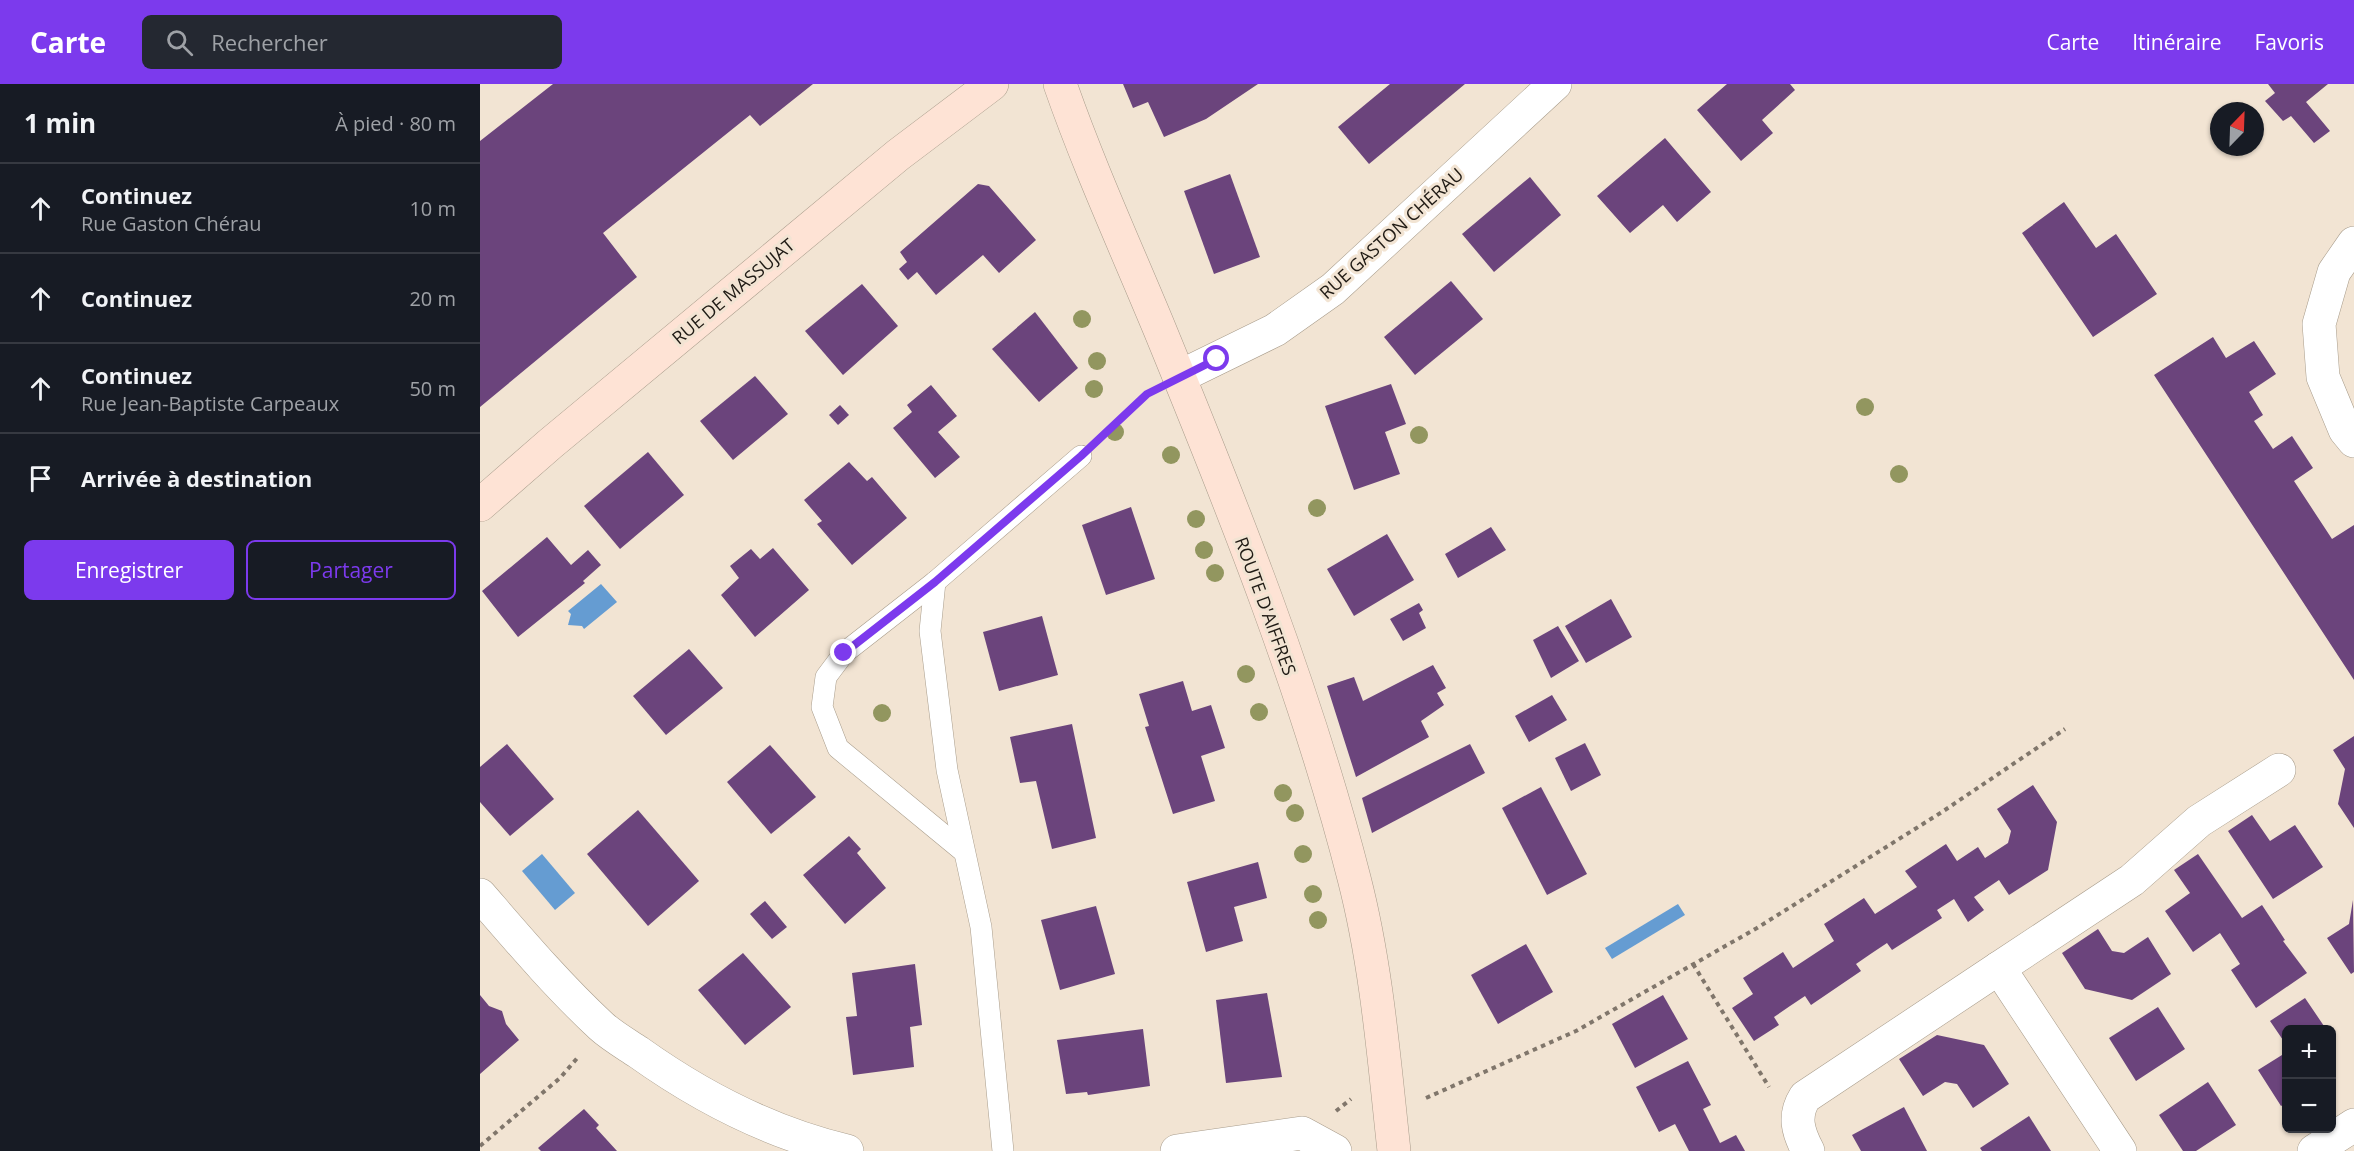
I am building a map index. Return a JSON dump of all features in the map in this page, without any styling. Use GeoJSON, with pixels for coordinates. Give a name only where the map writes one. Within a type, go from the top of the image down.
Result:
{"type":"FeatureCollection","features":[{"type":"Feature","properties":{"kind":"main road","name":"RUE DE MASSUJAT"},"geometry":{"type":"LineString","coordinates":[[480,506],[550,444],[838,205],[992,84]]}},
{"type":"Feature","properties":{"kind":"main road","name":"ROUTE D'AIFFRES"},"geometry":{"type":"LineString","coordinates":[[1060,84],[1179,377],[1270,611],[1313,738],[1354,878],[1371,961],[1394,1151]]}},
{"type":"Feature","properties":{"kind":"street","name":"RUE GASTON CHÉRAU"},"geometry":{"type":"LineString","coordinates":[[1179,377],[1275,330],[1333,289],[1555,84]]}},
{"type":"Feature","properties":{"kind":"street"},"geometry":{"type":"LineString","coordinates":[[2354,243],[2334,272],[2319,324],[2323,377],[2345,430],[2354,441]]}},
{"type":"Feature","properties":{"kind":"street"},"geometry":{"type":"LineString","coordinates":[[1808,1151],[1801,1138],[1797,1110],[1804,1097],[1816,1087],[2132,880],[2199,821],[2279,770]]}},
{"type":"Feature","properties":{"kind":"street"},"geometry":{"type":"LineString","coordinates":[[480,895],[550,976],[603,1028],[662,1069],[719,1102],[777,1130],[847,1151]]}},
{"type":"Feature","properties":{"kind":"street"},"geometry":{"type":"LineString","coordinates":[[2000,968],[2120,1151]]}},
{"type":"Feature","properties":{"kind":"street"},"geometry":{"type":"LineString","coordinates":[[2314,1151],[2354,1125]]}},
{"type":"Feature","properties":{"kind":"street"},"geometry":{"type":"LineString","coordinates":[[1177,1151],[1302,1133],[1335,1151]]}},
{"type":"Feature","properties":{"kind":"lane"},"geometry":{"type":"LineString","coordinates":[[963,850],[838,748],[822,707],[826,677],[844,653],[935,582],[1081,456]]}},
{"type":"Feature","properties":{"kind":"lane"},"geometry":{"type":"LineString","coordinates":[[935,582],[930,631],[947,770],[981,927],[1004,1151]]}},
{"type":"Feature","properties":{"kind":"path"},"geometry":{"type":"LineString","coordinates":[[1081,456],[1147,394],[1179,377]]}},
{"type":"Feature","properties":{"kind":"path"},"geometry":{"type":"LineString","coordinates":[[1390,1114],[1576,1031],[1693,964],[1942,812],[2065,729]]}},
{"type":"Feature","properties":{"kind":"path"},"geometry":{"type":"LineString","coordinates":[[1693,964],[1772,1092],[1797,1110]]}},
{"type":"Feature","properties":{"kind":"path"},"geometry":{"type":"LineString","coordinates":[[480,1146],[560,1078],[603,1028]]}},
{"type":"Feature","properties":{"kind":"path"},"geometry":{"type":"LineString","coordinates":[[1302,1133],[1347,1104],[1369,1079],[1383,1051]]}},
{"type":"Feature","properties":{"kind":"water"},"geometry":{"type":"Polygon","coordinates":[[[601,584],[617,602],[584,629],[582,626],[568,625],[571,614],[568,611],[601,584]]]}},
{"type":"Feature","properties":{"kind":"water"},"geometry":{"type":"Polygon","coordinates":[[[542,854],[575,893],[555,910],[522,871],[542,854]]]}},
{"type":"Feature","properties":{"kind":"water"},"geometry":{"type":"Polygon","coordinates":[[[1678,904],[1685,915],[1612,959],[1605,948],[1678,904]]]}},
{"type":"Feature","properties":{"kind":"building"},"geometry":{"type":"Polygon","coordinates":[[[553,84],[813,84],[760,126],[750,115],[603,233],[637,277],[480,407],[480,141],[553,84]]]}},
{"type":"Feature","properties":{"kind":"building"},"geometry":{"type":"Polygon","coordinates":[[[1123,84],[1258,84],[1206,119],[1164,137],[1148,102],[1133,108],[1123,84]]]}},
{"type":"Feature","properties":{"kind":"building"},"geometry":{"type":"Polygon","coordinates":[[[1390,84],[1465,84],[1369,164],[1338,127],[1390,84]]]}},
{"type":"Feature","properties":{"kind":"building"},"geometry":{"type":"Polygon","coordinates":[[[1727,84],[1790,84],[1795,90],[1762,120],[1773,133],[1741,161],[1697,110],[1727,84]]]}},
{"type":"Feature","properties":{"kind":"building"},"geometry":{"type":"Polygon","coordinates":[[[2268,84],[2328,84],[2306,102],[2330,131],[2314,143],[2291,116],[2283,121],[2265,101],[2275,93],[2268,84]]]}},
{"type":"Feature","properties":{"kind":"building"},"geometry":{"type":"Polygon","coordinates":[[[1665,138],[1711,192],[1677,222],[1663,205],[1630,233],[1597,196],[1665,138]]]}},
{"type":"Feature","properties":{"kind":"building"},"geometry":{"type":"Polygon","coordinates":[[[1230,174],[1260,257],[1214,274],[1184,191],[1230,174]]]}},
{"type":"Feature","properties":{"kind":"building"},"geometry":{"type":"Polygon","coordinates":[[[1530,177],[1561,215],[1494,272],[1462,234],[1530,177]]]}},
{"type":"Feature","properties":{"kind":"building"},"geometry":{"type":"Polygon","coordinates":[[[978,184],[989,186],[1036,240],[999,273],[983,255],[936,295],[917,272],[908,280],[899,269],[907,262],[900,252],[978,184]]]}},
{"type":"Feature","properties":{"kind":"building"},"geometry":{"type":"Polygon","coordinates":[[[2064,202],[2096,248],[2116,234],[2157,294],[2093,337],[2022,233],[2064,202]]]}},
{"type":"Feature","properties":{"kind":"building"},"geometry":{"type":"Polygon","coordinates":[[[1451,281],[1483,319],[1415,375],[1384,337],[1451,281]]]}},
{"type":"Feature","properties":{"kind":"building"},"geometry":{"type":"Polygon","coordinates":[[[862,284],[898,326],[843,375],[805,331],[862,284]]]}},
{"type":"Feature","properties":{"kind":"building"},"geometry":{"type":"Polygon","coordinates":[[[1035,312],[1078,368],[1039,402],[992,349],[1035,312]]]}},
{"type":"Feature","properties":{"kind":"building"},"geometry":{"type":"Polygon","coordinates":[[[2213,337],[2226,358],[2254,341],[2276,374],[2249,392],[2263,415],[2254,421],[2273,449],[2292,436],[2313,468],[2294,481],[2332,539],[2354,525],[2354,680],[2154,375],[2213,337]]]}},
{"type":"Feature","properties":{"kind":"building"},"geometry":{"type":"Polygon","coordinates":[[[755,376],[788,414],[733,460],[700,421],[755,376]]]}},
{"type":"Feature","properties":{"kind":"building"},"geometry":{"type":"Polygon","coordinates":[[[1391,384],[1406,424],[1385,432],[1400,474],[1354,490],[1325,406],[1391,384]]]}},
{"type":"Feature","properties":{"kind":"building"},"geometry":{"type":"Polygon","coordinates":[[[931,385],[957,416],[938,432],[960,457],[935,478],[893,428],[912,412],[907,405],[931,385]]]}},
{"type":"Feature","properties":{"kind":"building"},"geometry":{"type":"Polygon","coordinates":[[[840,405],[849,415],[838,425],[829,415],[840,405]]]}},
{"type":"Feature","properties":{"kind":"building"},"geometry":{"type":"Polygon","coordinates":[[[648,452],[684,495],[620,549],[584,506],[648,452]]]}},
{"type":"Feature","properties":{"kind":"building"},"geometry":{"type":"Polygon","coordinates":[[[849,462],[867,481],[872,477],[907,518],[852,565],[817,524],[822,521],[804,500],[849,462]]]}},
{"type":"Feature","properties":{"kind":"building"},"geometry":{"type":"Polygon","coordinates":[[[1131,507],[1155,579],[1106,595],[1082,525],[1131,507]]]}},
{"type":"Feature","properties":{"kind":"building"},"geometry":{"type":"Polygon","coordinates":[[[1491,527],[1506,550],[1458,578],[1445,554],[1491,527]]]}},
{"type":"Feature","properties":{"kind":"building"},"geometry":{"type":"Polygon","coordinates":[[[1387,534],[1414,580],[1354,616],[1327,569],[1387,534]]]}},
{"type":"Feature","properties":{"kind":"building"},"geometry":{"type":"Polygon","coordinates":[[[547,537],[571,565],[588,550],[601,565],[583,581],[585,583],[518,637],[482,591],[547,537]]]}},
{"type":"Feature","properties":{"kind":"building"},"geometry":{"type":"Polygon","coordinates":[[[773,548],[809,590],[755,637],[721,595],[739,578],[730,566],[751,549],[760,559],[773,548]]]}},
{"type":"Feature","properties":{"kind":"building"},"geometry":{"type":"Polygon","coordinates":[[[1611,599],[1632,637],[1586,663],[1565,626],[1611,599]]]}},
{"type":"Feature","properties":{"kind":"building"},"geometry":{"type":"Polygon","coordinates":[[[1419,603],[1423,610],[1419,613],[1426,628],[1403,641],[1390,619],[1419,603]]]}},
{"type":"Feature","properties":{"kind":"building"},"geometry":{"type":"Polygon","coordinates":[[[1042,616],[1058,675],[999,691],[983,632],[1042,616]]]}},
{"type":"Feature","properties":{"kind":"building"},"geometry":{"type":"Polygon","coordinates":[[[1558,626],[1579,661],[1551,678],[1533,640],[1558,626]]]}},
{"type":"Feature","properties":{"kind":"building"},"geometry":{"type":"Polygon","coordinates":[[[689,649],[723,688],[666,735],[633,696],[689,649]]]}},
{"type":"Feature","properties":{"kind":"building"},"geometry":{"type":"Polygon","coordinates":[[[1433,665],[1446,688],[1437,693],[1444,705],[1421,721],[1429,737],[1356,777],[1327,686],[1354,677],[1363,701],[1433,665]]]}},
{"type":"Feature","properties":{"kind":"building"},"geometry":{"type":"Polygon","coordinates":[[[1183,681],[1192,711],[1211,705],[1225,748],[1201,756],[1215,801],[1173,814],[1145,727],[1149,726],[1139,694],[1183,681]]]}},
{"type":"Feature","properties":{"kind":"building"},"geometry":{"type":"Polygon","coordinates":[[[1552,695],[1567,720],[1529,742],[1515,716],[1552,695]]]}},
{"type":"Feature","properties":{"kind":"building"},"geometry":{"type":"Polygon","coordinates":[[[1072,724],[1096,838],[1052,849],[1036,781],[1020,783],[1010,737],[1072,724]]]}},
{"type":"Feature","properties":{"kind":"building"},"geometry":{"type":"Polygon","coordinates":[[[2354,736],[2354,828],[2338,804],[2345,769],[2333,750],[2354,736]]]}},
{"type":"Feature","properties":{"kind":"building"},"geometry":{"type":"Polygon","coordinates":[[[1585,743],[1601,775],[1571,791],[1555,758],[1585,743]]]}},
{"type":"Feature","properties":{"kind":"building"},"geometry":{"type":"Polygon","coordinates":[[[507,744],[554,799],[510,836],[480,802],[480,767],[507,744]]]}},
{"type":"Feature","properties":{"kind":"building"},"geometry":{"type":"Polygon","coordinates":[[[1470,744],[1485,773],[1372,833],[1362,798],[1470,744]]]}},
{"type":"Feature","properties":{"kind":"building"},"geometry":{"type":"Polygon","coordinates":[[[770,745],[816,797],[771,834],[727,782],[770,745]]]}},
{"type":"Feature","properties":{"kind":"building"},"geometry":{"type":"Polygon","coordinates":[[[2033,785],[2057,822],[2048,870],[2009,895],[1999,880],[1974,897],[1984,910],[1968,922],[1954,899],[1937,910],[1942,918],[1892,950],[1887,943],[1856,964],[1861,971],[1811,1005],[1805,996],[1774,1017],[1779,1025],[1754,1041],[1732,1008],[1753,994],[1743,978],[1783,952],[1793,968],[1834,941],[1824,924],[1864,898],[1875,914],[1917,887],[1905,871],[1946,844],[1957,861],[1978,847],[1985,858],[2008,843],[2011,831],[1997,809],[2033,785]]]}},
{"type":"Feature","properties":{"kind":"building"},"geometry":{"type":"Polygon","coordinates":[[[1541,787],[1587,874],[1547,895],[1502,808],[1541,787]]]}},
{"type":"Feature","properties":{"kind":"building"},"geometry":{"type":"Polygon","coordinates":[[[638,810],[699,881],[648,926],[587,854],[638,810]]]}},
{"type":"Feature","properties":{"kind":"building"},"geometry":{"type":"Polygon","coordinates":[[[2252,815],[2270,841],[2295,825],[2323,867],[2273,899],[2228,831],[2252,815]]]}},
{"type":"Feature","properties":{"kind":"building"},"geometry":{"type":"Polygon","coordinates":[[[849,836],[861,849],[857,853],[886,888],[845,924],[803,875],[849,836]]]}},
{"type":"Feature","properties":{"kind":"building"},"geometry":{"type":"Polygon","coordinates":[[[2198,854],[2242,918],[2262,905],[2285,940],[2283,941],[2307,973],[2256,1008],[2231,970],[2240,964],[2220,933],[2193,952],[2165,911],[2190,893],[2174,870],[2198,854]]]}},
{"type":"Feature","properties":{"kind":"building"},"geometry":{"type":"Polygon","coordinates":[[[1258,862],[1267,898],[1234,907],[1243,941],[1206,952],[1187,882],[1258,862]]]}},
{"type":"Feature","properties":{"kind":"building"},"geometry":{"type":"Polygon","coordinates":[[[2353,900],[2354,972],[2351,974],[2327,938],[2349,924],[2353,900]]]}},
{"type":"Feature","properties":{"kind":"building"},"geometry":{"type":"Polygon","coordinates":[[[765,901],[787,927],[772,939],[750,914],[765,901]]]}},
{"type":"Feature","properties":{"kind":"building"},"geometry":{"type":"Polygon","coordinates":[[[1096,906],[1115,974],[1060,990],[1041,920],[1096,906]]]}},
{"type":"Feature","properties":{"kind":"building"},"geometry":{"type":"Polygon","coordinates":[[[2098,929],[2112,951],[2124,953],[2148,937],[2171,974],[2132,1000],[2085,989],[2062,953],[2098,929]]]}},
{"type":"Feature","properties":{"kind":"building"},"geometry":{"type":"Polygon","coordinates":[[[1526,944],[1553,992],[1498,1024],[1471,975],[1526,944]]]}},
{"type":"Feature","properties":{"kind":"building"},"geometry":{"type":"Polygon","coordinates":[[[743,953],[791,1007],[745,1045],[698,990],[743,953]]]}},
{"type":"Feature","properties":{"kind":"building"},"geometry":{"type":"Polygon","coordinates":[[[915,964],[922,1025],[910,1027],[914,1067],[853,1075],[846,1017],[857,1016],[852,973],[915,964]]]}},
{"type":"Feature","properties":{"kind":"building"},"geometry":{"type":"Polygon","coordinates":[[[1267,993],[1282,1077],[1226,1083],[1216,1000],[1267,993]]]}},
{"type":"Feature","properties":{"kind":"building"},"geometry":{"type":"Polygon","coordinates":[[[480,995],[489,1006],[502,1011],[506,1024],[519,1040],[480,1074],[480,995]]]}},
{"type":"Feature","properties":{"kind":"building"},"geometry":{"type":"Polygon","coordinates":[[[1663,995],[1688,1039],[1635,1068],[1612,1024],[1663,995]]]}},
{"type":"Feature","properties":{"kind":"building"},"geometry":{"type":"Polygon","coordinates":[[[2305,998],[2323,1025],[2282,1025],[2282,1039],[2270,1021],[2305,998]]]}},
{"type":"Feature","properties":{"kind":"building"},"geometry":{"type":"Polygon","coordinates":[[[2158,1007],[2185,1049],[2136,1081],[2109,1038],[2158,1007]]]}},
{"type":"Feature","properties":{"kind":"building"},"geometry":{"type":"Polygon","coordinates":[[[1143,1029],[1150,1086],[1088,1095],[1087,1092],[1066,1094],[1057,1040],[1143,1029]]]}},
{"type":"Feature","properties":{"kind":"building"},"geometry":{"type":"Polygon","coordinates":[[[1937,1035],[1984,1045],[2009,1084],[1973,1108],[1957,1084],[1945,1082],[1923,1096],[1899,1059],[1937,1035]]]}},
{"type":"Feature","properties":{"kind":"building"},"geometry":{"type":"Polygon","coordinates":[[[2282,1055],[2282,1105],[2281,1106],[2258,1070],[2282,1055]]]}},
{"type":"Feature","properties":{"kind":"building"},"geometry":{"type":"Polygon","coordinates":[[[1688,1061],[1711,1105],[1703,1109],[1720,1143],[1736,1135],[1745,1151],[1689,1151],[1675,1124],[1659,1132],[1636,1087],[1688,1061]]]}},
{"type":"Feature","properties":{"kind":"building"},"geometry":{"type":"Polygon","coordinates":[[[2208,1082],[2236,1125],[2196,1151],[2183,1151],[2159,1115],[2208,1082]]]}},
{"type":"Feature","properties":{"kind":"building"},"geometry":{"type":"Polygon","coordinates":[[[1904,1107],[1927,1151],[1861,1151],[1852,1135],[1904,1107]]]}},
{"type":"Feature","properties":{"kind":"building"},"geometry":{"type":"Polygon","coordinates":[[[584,1109],[599,1125],[596,1128],[617,1151],[541,1151],[538,1148],[584,1109]]]}},
{"type":"Feature","properties":{"kind":"building"},"geometry":{"type":"Polygon","coordinates":[[[2029,1116],[2051,1151],[1982,1151],[1980,1148],[2029,1116]]]}},
{"type":"Feature","properties":{"kind":"route"},"geometry":{"type":"LineString","coordinates":[[844,653],[935,582],[1081,456],[1147,394],[1217,359]]}}]}
